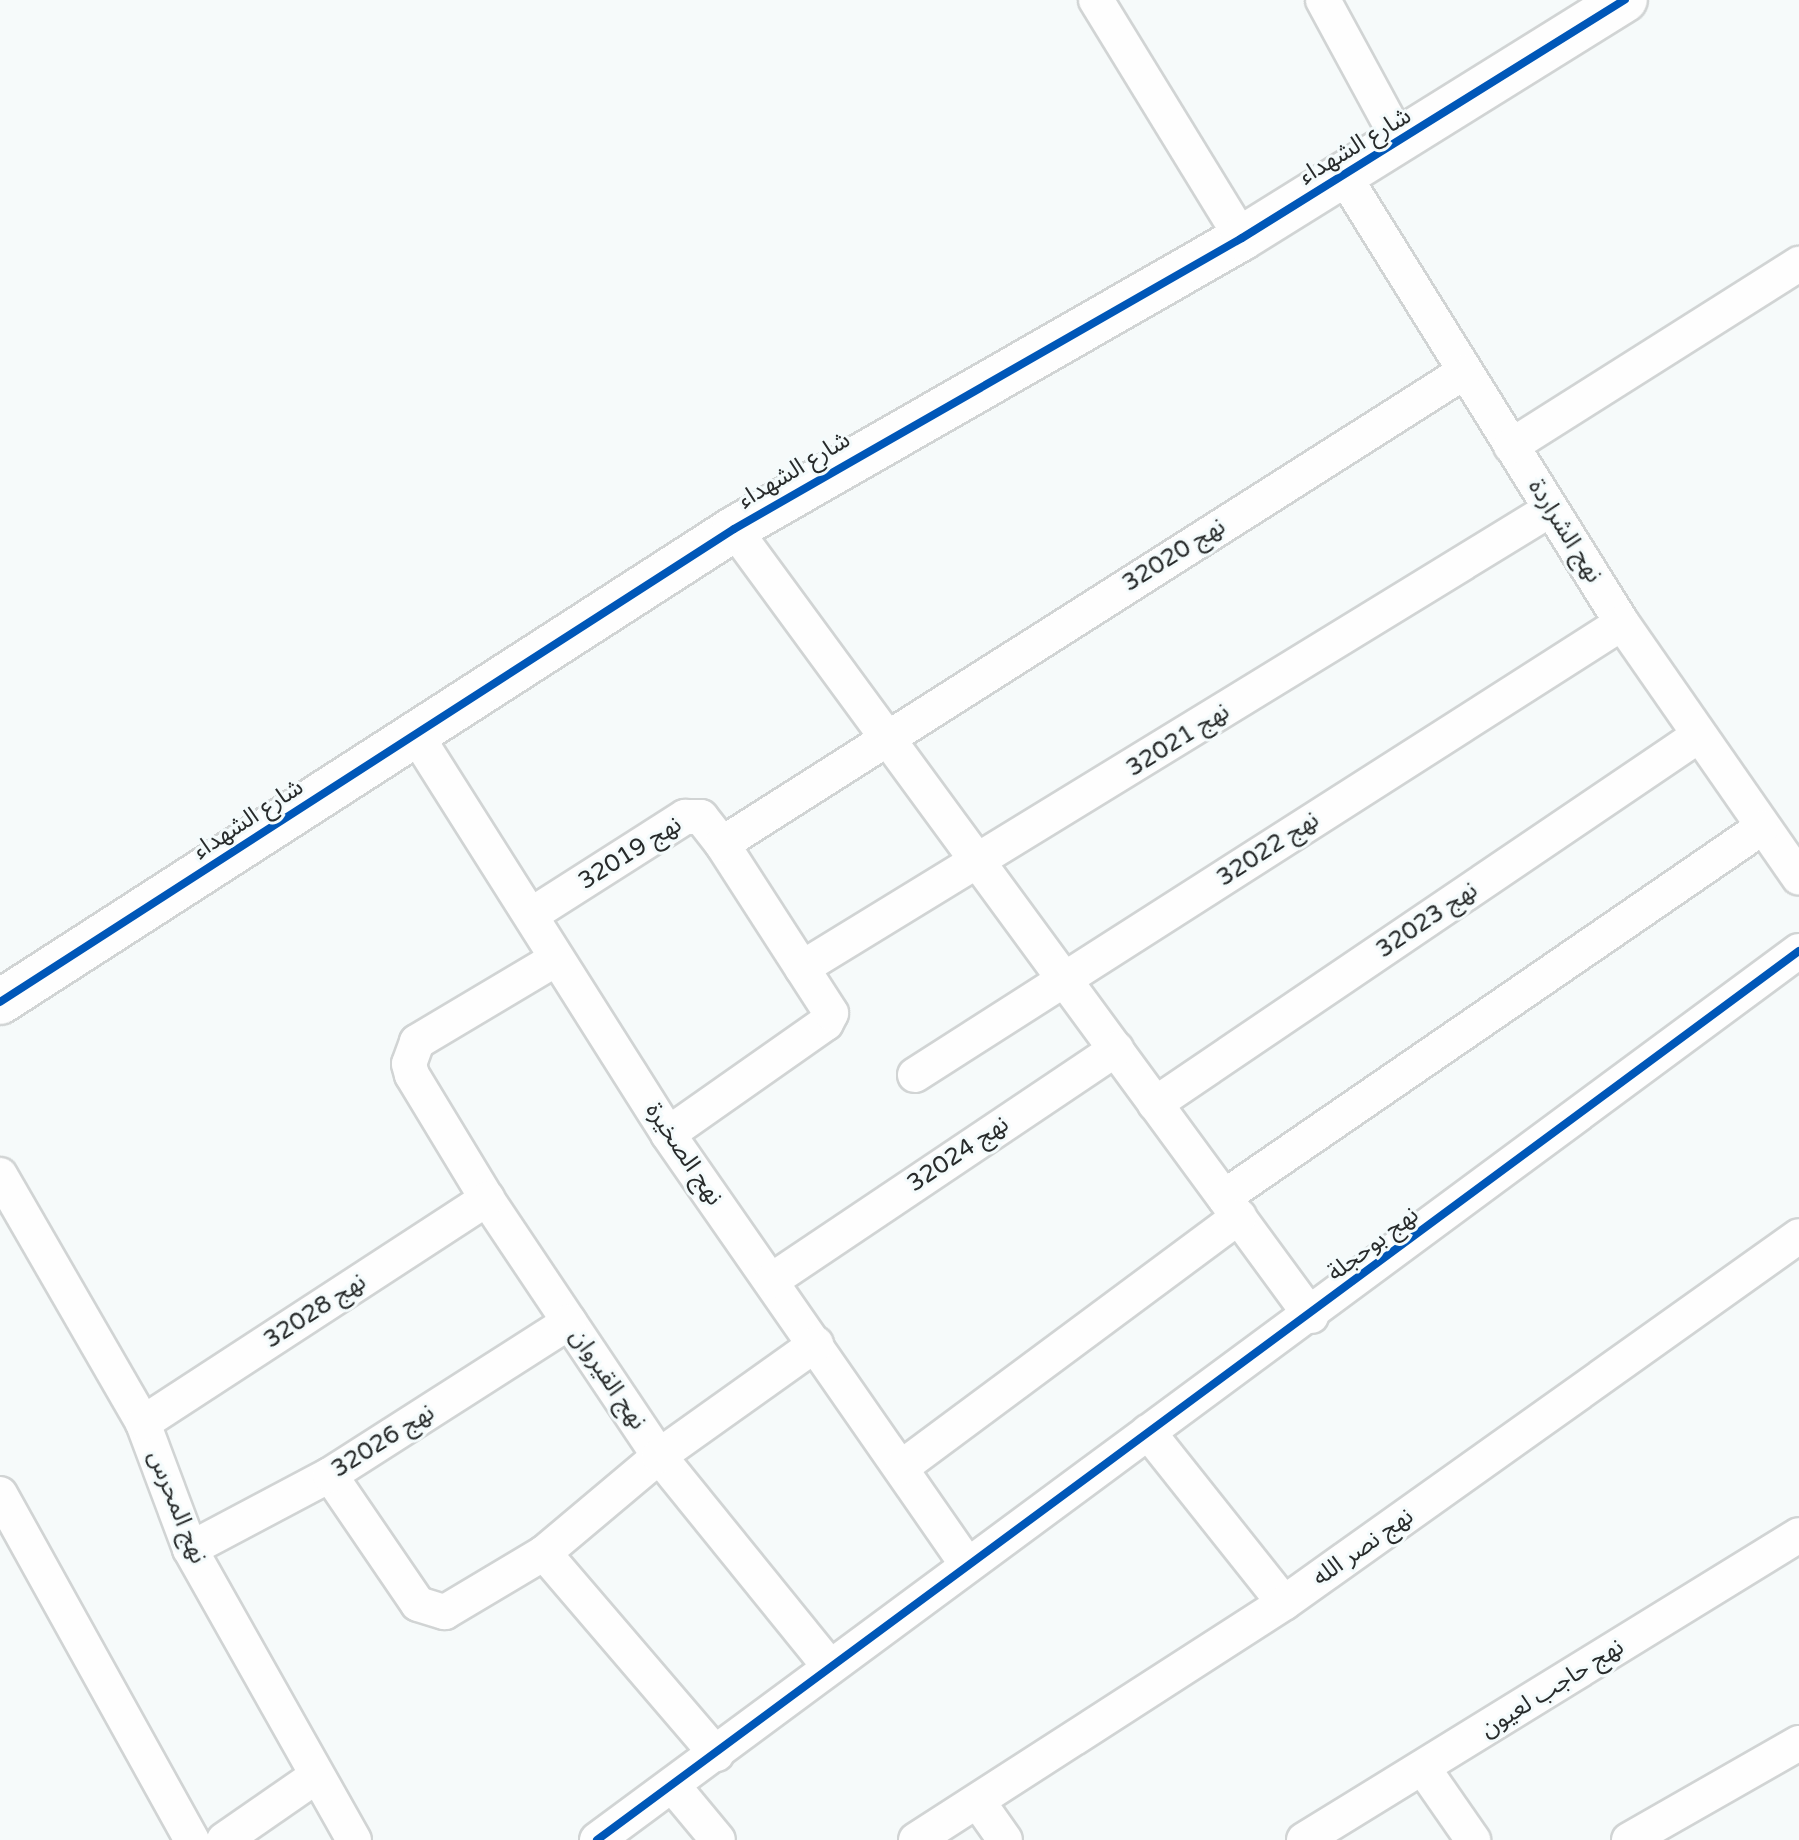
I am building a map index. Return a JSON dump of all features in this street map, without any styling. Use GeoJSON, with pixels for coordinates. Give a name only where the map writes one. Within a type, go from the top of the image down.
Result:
{"type":"FeatureCollection","features":[{"type":"Feature","properties":{"kind":"street"},"geometry":{"type":"LineString","coordinates":[[1096,0],[1242,238]]}},
{"type":"Feature","properties":{"kind":"street"},"geometry":{"type":"LineString","coordinates":[[1323,0],[1400,142]]}},
{"type":"Feature","properties":{"kind":"street","name":"شارع الشهداء"},"geometry":{"type":"LineString","coordinates":[[0,1002],[734,529],[1242,238],[1625,0]]}},
{"type":"Feature","properties":{"kind":"street","name":"نهج الشراردة"},"geometry":{"type":"LineString","coordinates":[[1344,176],[1622,623],[1761,828],[1799,878]]}},
{"type":"Feature","properties":{"kind":"street"},"geometry":{"type":"LineString","coordinates":[[1511,446],[1799,264]]}},
{"type":"Feature","properties":{"kind":"street","name":"نهج 32020"},"geometry":{"type":"LineString","coordinates":[[722,844],[884,737],[1464,372]]}},
{"type":"Feature","properties":{"kind":"street","name":"نهج 32021"},"geometry":{"type":"LineString","coordinates":[[802,968],[976,865],[1551,509]]}},
{"type":"Feature","properties":{"kind":"street"},"geometry":{"type":"LineString","coordinates":[[734,529],[976,865],[1066,978],[1311,1316]]}},
{"type":"Feature","properties":{"kind":"street","name":"نهج 32022"},"geometry":{"type":"LineString","coordinates":[[915,1075],[1622,623]]}},
{"type":"Feature","properties":{"kind":"street","name":"نهج الصخيرة"},"geometry":{"type":"LineString","coordinates":[[416,735],[668,1134],[966,1563]]}},
{"type":"Feature","properties":{"kind":"street","name":"نهج 32023"},"geometry":{"type":"LineString","coordinates":[[1155,1104],[1698,736]]}},
{"type":"Feature","properties":{"kind":"street","name":"نهج 32019"},"geometry":{"type":"LineString","coordinates":[[531,915],[685,817],[701,817],[722,844]]}},
{"type":"Feature","properties":{"kind":"street"},"geometry":{"type":"LineString","coordinates":[[902,1467],[1232,1207],[1761,828]]}},
{"type":"Feature","properties":{"kind":"street"},"geometry":{"type":"LineString","coordinates":[[668,1134],[826,1023],[829,1004],[802,968],[722,844]]}},
{"type":"Feature","properties":{"kind":"street","name":"نهج بوحجلة"},"geometry":{"type":"LineString","coordinates":[[597,1840],[716,1754],[828,1665],[1311,1316],[1799,951]]}},
{"type":"Feature","properties":{"kind":"street","name":"نهج القيروان"},"geometry":{"type":"LineString","coordinates":[[556,959],[417,1042],[409,1064],[412,1075],[487,1199],[659,1456],[828,1665]]}},
{"type":"Feature","properties":{"kind":"street","name":"نهج 32024"},"geometry":{"type":"LineString","coordinates":[[771,1281],[1116,1049]]}},
{"type":"Feature","properties":{"kind":"street","name":"نهج المحرس"},"geometry":{"type":"LineString","coordinates":[[0,1175],[143,1423],[190,1549],[315,1777],[354,1840]]}},
{"type":"Feature","properties":{"kind":"street","name":"نهج 32028"},"geometry":{"type":"LineString","coordinates":[[143,1423],[487,1199]]}},
{"type":"Feature","properties":{"kind":"street","name":"نهج نصر الله"},"geometry":{"type":"LineString","coordinates":[[916,1840],[979,1803],[1284,1603],[1799,1236]]}},
{"type":"Feature","properties":{"kind":"street","name":"نهج 32026"},"geometry":{"type":"LineString","coordinates":[[190,1549],[330,1475],[569,1322]]}},
{"type":"Feature","properties":{"kind":"street"},"geometry":{"type":"LineString","coordinates":[[330,1475],[418,1604],[445,1612],[544,1553],[659,1456],[816,1344]]}},
{"type":"Feature","properties":{"kind":"street"},"geometry":{"type":"LineString","coordinates":[[1148,1432],[1284,1603]]}},
{"type":"Feature","properties":{"kind":"street"},"geometry":{"type":"LineString","coordinates":[[0,1494],[192,1840]]}},
{"type":"Feature","properties":{"kind":"street","name":"نهج حاجب لعيون"},"geometry":{"type":"LineString","coordinates":[[1304,1840],[1799,1535]]}},
{"type":"Feature","properties":{"kind":"street"},"geometry":{"type":"LineString","coordinates":[[544,1553],[716,1754]]}},
{"type":"Feature","properties":{"kind":"street"},"geometry":{"type":"LineString","coordinates":[[1629,1840],[1799,1743]]}},
{"type":"Feature","properties":{"kind":"street"},"geometry":{"type":"LineString","coordinates":[[1423,1768],[1473,1840]]}},
{"type":"Feature","properties":{"kind":"street"},"geometry":{"type":"LineString","coordinates":[[224,1840],[315,1777]]}},
{"type":"Feature","properties":{"kind":"street"},"geometry":{"type":"LineString","coordinates":[[673,1786],[718,1840]]}},
{"type":"Feature","properties":{"kind":"street"},"geometry":{"type":"LineString","coordinates":[[979,1803],[1005,1840]]}},
{"type":"Feature","properties":{"kind":"cycle path"},"geometry":{"type":"LineString","coordinates":[[0,1002],[734,529],[1242,238],[1625,0]]}},
{"type":"Feature","properties":{"kind":"cycle path"},"geometry":{"type":"LineString","coordinates":[[597,1840],[1799,951]]}}]}
